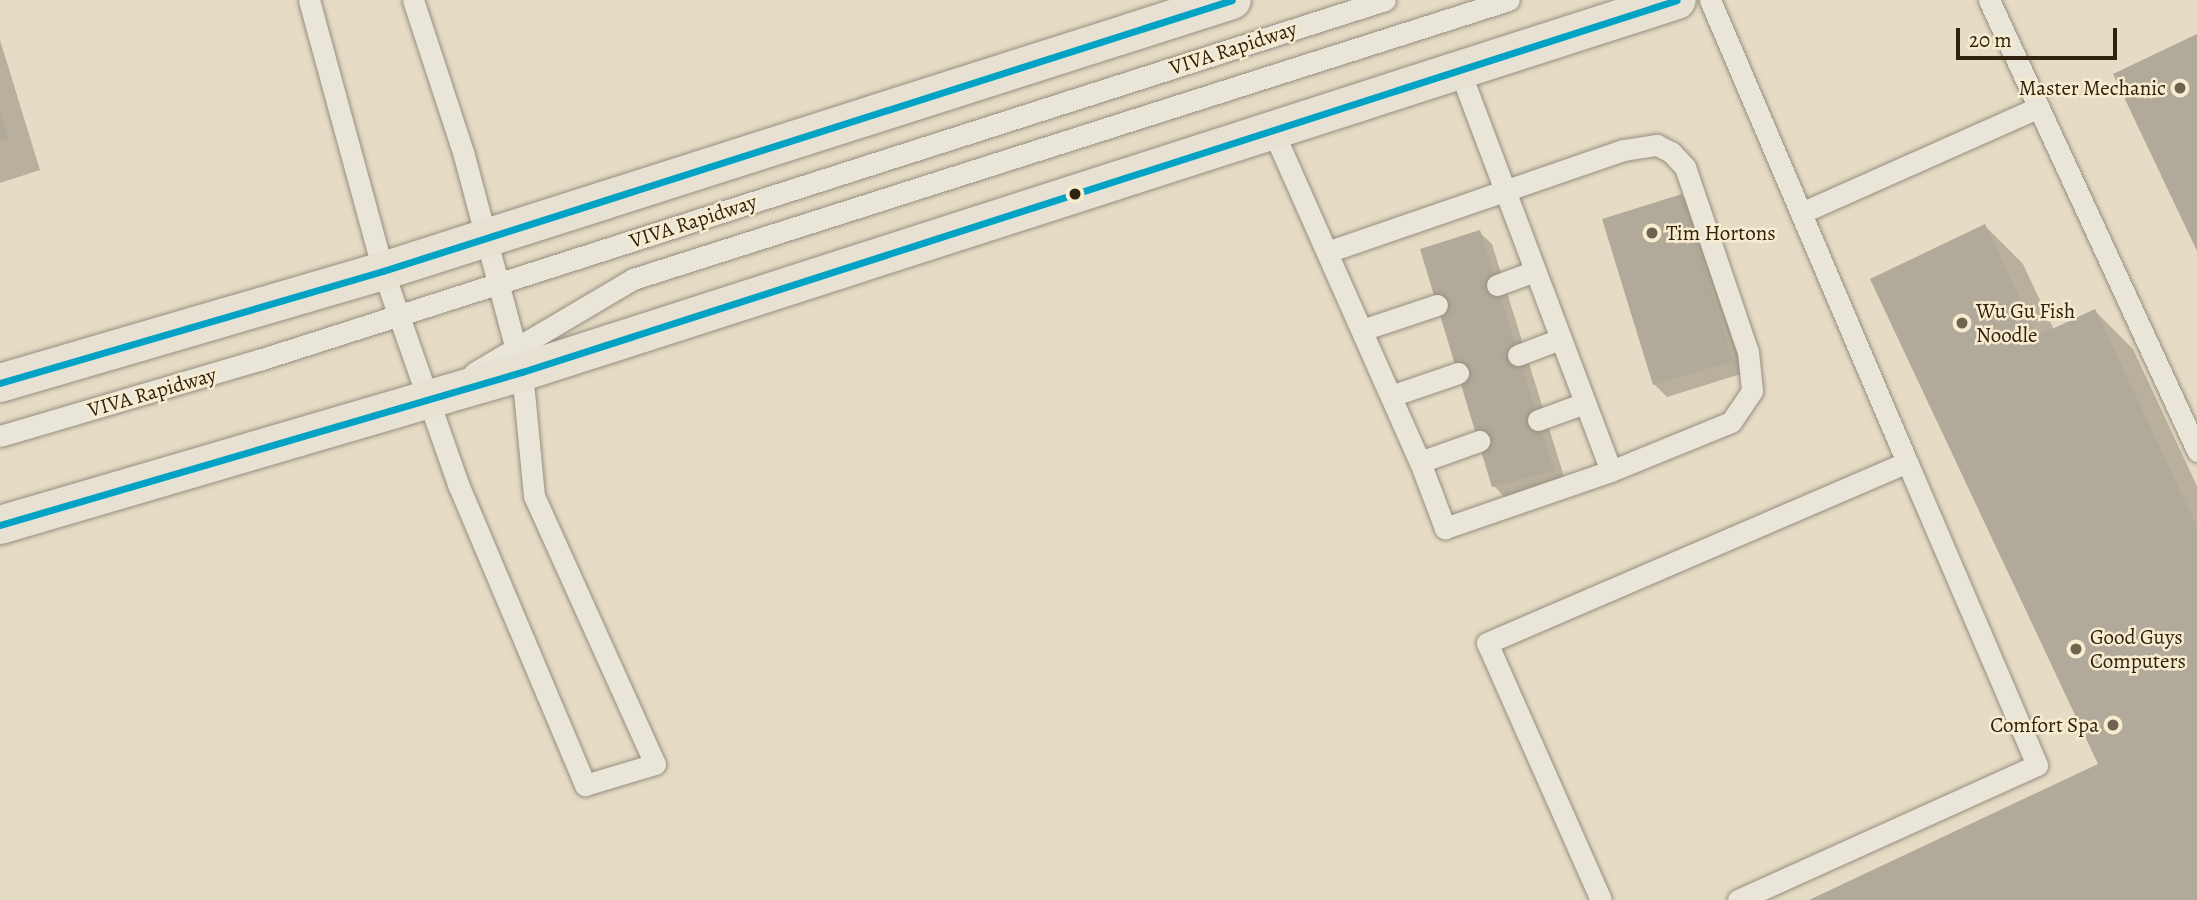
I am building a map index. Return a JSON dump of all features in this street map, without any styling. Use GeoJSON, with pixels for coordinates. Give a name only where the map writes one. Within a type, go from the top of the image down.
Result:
{"type":"FeatureCollection","features":[{"type":"Feature","properties":{"kind":"main road"},"geometry":{"type":"LineString","coordinates":[[0,383],[383,271],[485,236],[1232,0]]}},
{"type":"Feature","properties":{"kind":"main road"},"geometry":{"type":"LineString","coordinates":[[0,524],[430,399],[519,360],[1273,131],[1677,0]]}},
{"type":"Feature","properties":{"kind":"lane"},"geometry":{"type":"LineString","coordinates":[[309,0],[383,271],[458,484],[584,785],[655,764],[534,496],[519,360],[485,236],[412,0]]}},
{"type":"Feature","properties":{"kind":"lane","name":"VIVA Rapidway"},"geometry":{"type":"LineString","coordinates":[[0,436],[399,316],[1385,0]]}},
{"type":"Feature","properties":{"kind":"lane","name":"VIVA Rapidway"},"geometry":{"type":"LineString","coordinates":[[519,360],[633,279],[1509,0]]}},
{"type":"Feature","properties":{"kind":"lane"},"geometry":{"type":"LineString","coordinates":[[1710,0],[2037,765],[1738,900]]}},
{"type":"Feature","properties":{"kind":"lane"},"geometry":{"type":"LineString","coordinates":[[1989,0],[2197,451]]}},
{"type":"Feature","properties":{"kind":"lane"},"geometry":{"type":"LineString","coordinates":[[1460,71],[1611,471]]}},
{"type":"Feature","properties":{"kind":"lane"},"geometry":{"type":"LineString","coordinates":[[1801,213],[2037,108]]}},
{"type":"Feature","properties":{"kind":"lane"},"geometry":{"type":"LineString","coordinates":[[1273,131],[1420,462],[1445,528],[1611,471],[1731,422],[1752,391],[1748,352],[1685,167],[1657,145],[1641,146],[1327,252]]}},
{"type":"Feature","properties":{"kind":"lane"},"geometry":{"type":"LineString","coordinates":[[1497,285],[1535,271]]}},
{"type":"Feature","properties":{"kind":"lane"},"geometry":{"type":"LineString","coordinates":[[1362,330],[1437,305]]}},
{"type":"Feature","properties":{"kind":"lane"},"geometry":{"type":"LineString","coordinates":[[1518,355],[1560,339]]}},
{"type":"Feature","properties":{"kind":"lane"},"geometry":{"type":"LineString","coordinates":[[1391,396],[1458,373]]}},
{"type":"Feature","properties":{"kind":"lane"},"geometry":{"type":"LineString","coordinates":[[1538,421],[1585,404]]}},
{"type":"Feature","properties":{"kind":"lane"},"geometry":{"type":"LineString","coordinates":[[1420,462],[1479,441]]}},
{"type":"Feature","properties":{"kind":"lane"},"geometry":{"type":"LineString","coordinates":[[1601,900],[1487,643],[1907,462]]}},
{"type":"Feature","properties":{"kind":"building"},"geometry":{"type":"Polygon","coordinates":[[[2197,34],[2197,251],[2113,74],[2197,34]]]}},
{"type":"Feature","properties":{"kind":"building"},"geometry":{"type":"Polygon","coordinates":[[[0,111],[9,138],[0,141],[0,111]]]}},
{"type":"Feature","properties":{"kind":"building"},"geometry":{"type":"Polygon","coordinates":[[[1682,194],[1733,361],[1653,385],[1602,219],[1682,194]]]}},
{"type":"Feature","properties":{"kind":"building"},"geometry":{"type":"Polygon","coordinates":[[[1985,224],[2037,336],[2095,309],[2197,527],[2197,900],[1809,900],[2098,764],[1870,279],[1985,224]]]}},
{"type":"Feature","properties":{"kind":"building"},"geometry":{"type":"Polygon","coordinates":[[[1480,230],[1554,471],[1492,487],[1420,249],[1480,230]]]}},
{"type":"Feature","properties":{"kind":"transit line"},"geometry":{"type":"LineString","coordinates":[[0,383],[383,271],[1232,0]]}},
{"type":"Feature","properties":{"kind":"transit line"},"geometry":{"type":"LineString","coordinates":[[0,525],[522,372],[1677,0]]}},
{"type":"Feature","properties":{"kind":"place","name":"Master Mechanic"},"geometry":{"type":"Point","coordinates":[2180,88]}},
{"type":"Feature","properties":{"kind":"place","name":"Tim Hortons"},"geometry":{"type":"Point","coordinates":[1652,233]}},
{"type":"Feature","properties":{"kind":"place","name":"Wu Gu Fish Noodle"},"geometry":{"type":"Point","coordinates":[1962,323]}},
{"type":"Feature","properties":{"kind":"place","name":"Good Guys Computers"},"geometry":{"type":"Point","coordinates":[2076,649]}},
{"type":"Feature","properties":{"kind":"place","name":"Comfort Spa"},"geometry":{"type":"Point","coordinates":[2113,725]}}]}
